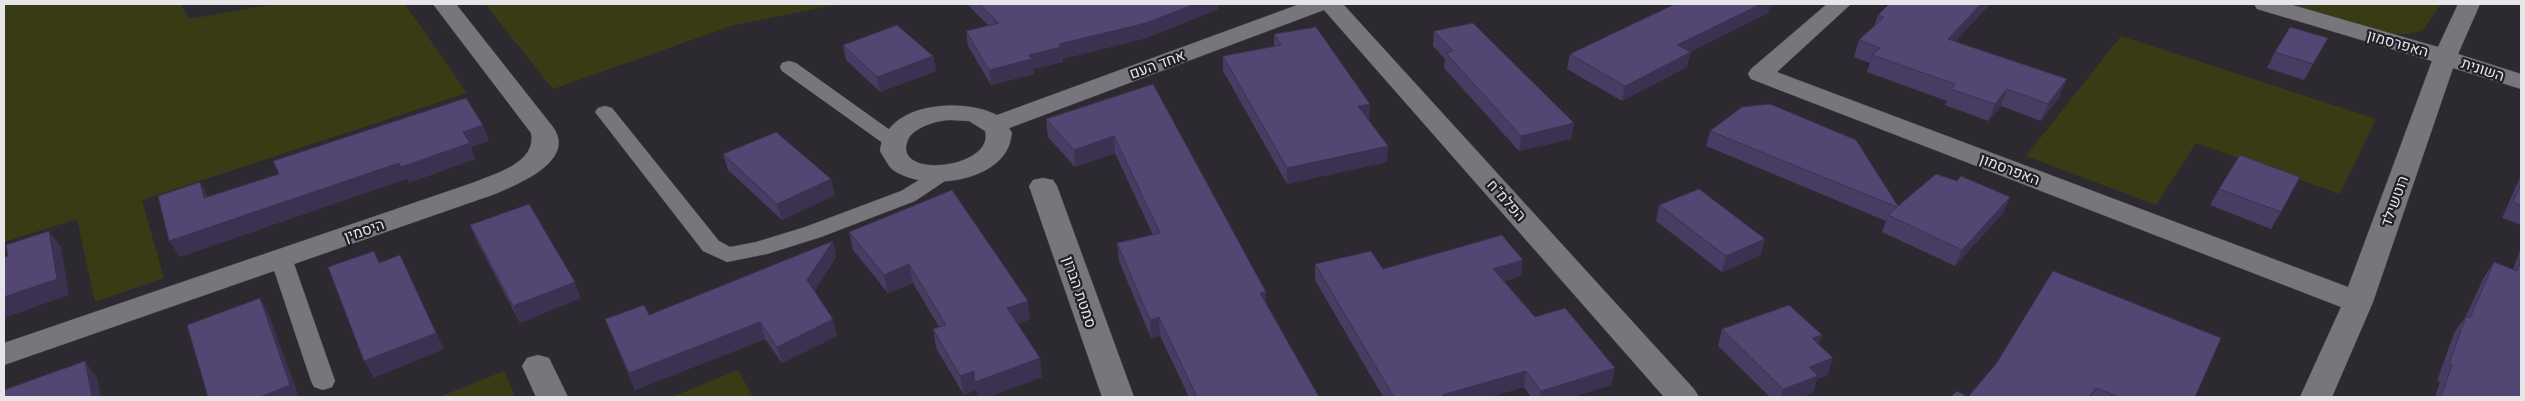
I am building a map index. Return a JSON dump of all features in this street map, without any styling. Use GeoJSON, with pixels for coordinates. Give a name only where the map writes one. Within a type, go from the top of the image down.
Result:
{"type":"FeatureCollection","features":[{"type":"Feature","properties":{"kind":"street","name":"היסמין"},"geometry":{"type":"LineString","coordinates":[[4,354],[485,188],[527,168],[541,155],[547,143],[544,132],[444,4]]}},
{"type":"Feature","properties":{"kind":"street","name":"אחד העם"},"geometry":{"type":"LineString","coordinates":[[994,125],[1320,4]]}},
{"type":"Feature","properties":{"kind":"street","name":"הפלמ\"ח"},"geometry":{"type":"LineString","coordinates":[[1331,4],[1684,397]]}},
{"type":"Feature","properties":{"kind":"street","name":"האפרסמון"},"geometry":{"type":"LineString","coordinates":[[1840,4],[1760,74],[2358,302]]}},
{"type":"Feature","properties":{"kind":"street","name":"האפרסמון"},"geometry":{"type":"LineString","coordinates":[[2265,4],[2446,57]]}},
{"type":"Feature","properties":{"kind":"street","name":"רוטשילד"},"geometry":{"type":"LineString","coordinates":[[2316,397],[2358,302],[2446,57],[2469,4]]}},
{"type":"Feature","properties":{"kind":"street","name":"השונית"},"geometry":{"type":"LineString","coordinates":[[2446,57],[2521,82]]}},
{"type":"Feature","properties":{"kind":"street"},"geometry":{"type":"LineString","coordinates":[[940,114],[971,114],[984,118],[994,125],[999,133],[998,142],[989,156],[969,168],[944,173],[920,172],[901,164],[895,155],[894,142],[900,132],[911,124],[940,114]]}},
{"type":"Feature","properties":{"kind":"street","name":"סמטת הברון"},"geometry":{"type":"LineString","coordinates":[[1043,186],[1118,397]]}},
{"type":"Feature","properties":{"kind":"street"},"geometry":{"type":"LineString","coordinates":[[538,366],[552,397]]}},
{"type":"Feature","properties":{"kind":"lane"},"geometry":{"type":"LineString","coordinates":[[789,67],[894,142]]}},
{"type":"Feature","properties":{"kind":"lane"},"geometry":{"type":"LineString","coordinates":[[605,112],[711,246],[727,255],[759,249],[813,232],[908,196],[944,173]]}},
{"type":"Feature","properties":{"kind":"lane"},"geometry":{"type":"LineString","coordinates":[[281,258],[323,381]]}},
{"type":"Feature","properties":{"kind":"green space"},"geometry":{"type":"Polygon","coordinates":[[[4,4],[181,4],[189,19],[275,4],[405,4],[467,93],[142,200],[164,278],[95,302],[77,219],[4,242],[4,4]]]}},
{"type":"Feature","properties":{"kind":"green space"},"geometry":{"type":"Polygon","coordinates":[[[485,4],[839,4],[734,25],[553,89],[485,4]]]}},
{"type":"Feature","properties":{"kind":"green space"},"geometry":{"type":"Polygon","coordinates":[[[2291,4],[2441,4],[2422,31],[2392,34],[2291,4]]]}},
{"type":"Feature","properties":{"kind":"green space"},"geometry":{"type":"Polygon","coordinates":[[[2121,36],[2376,119],[2340,194],[2196,143],[2156,205],[2026,156],[2121,36]]]}},
{"type":"Feature","properties":{"kind":"green space"},"geometry":{"type":"Polygon","coordinates":[[[738,370],[753,397],[672,397],[738,370]]]}},
{"type":"Feature","properties":{"kind":"green space"},"geometry":{"type":"Polygon","coordinates":[[[504,371],[515,397],[439,397],[504,371]]]}},
{"type":"Feature","properties":{"kind":"building"},"geometry":{"type":"Polygon","coordinates":[[[979,4],[1195,4],[1146,23],[1059,44],[1061,47],[1029,55],[1032,59],[989,70],[966,31],[999,23],[979,4]]]}},
{"type":"Feature","properties":{"kind":"building"},"geometry":{"type":"Polygon","coordinates":[[[1675,4],[1761,4],[1677,45],[1691,52],[1625,86],[1570,54],[1675,4]]]}},
{"type":"Feature","properties":{"kind":"building"},"geometry":{"type":"Polygon","coordinates":[[[1889,4],[1981,4],[1948,39],[2067,79],[2048,104],[2007,89],[1995,104],[1951,89],[1955,84],[1872,55],[1880,48],[1859,40],[1884,17],[1878,15],[1889,4]]]}},
{"type":"Feature","properties":{"kind":"building"},"geometry":{"type":"Polygon","coordinates":[[[1473,23],[1574,123],[1521,136],[1446,53],[1453,51],[1434,31],[1473,23]]]}},
{"type":"Feature","properties":{"kind":"building"},"geometry":{"type":"Polygon","coordinates":[[[897,25],[933,56],[877,77],[843,45],[897,25]]]}},
{"type":"Feature","properties":{"kind":"building"},"geometry":{"type":"Polygon","coordinates":[[[1316,27],[1370,104],[1358,106],[1388,146],[1287,168],[1223,56],[1281,45],[1274,34],[1316,27]]]}},
{"type":"Feature","properties":{"kind":"building"},"geometry":{"type":"Polygon","coordinates":[[[2290,27],[2328,38],[2313,64],[2275,52],[2290,27]]]}},
{"type":"Feature","properties":{"kind":"building"},"geometry":{"type":"Polygon","coordinates":[[[1153,84],[1266,292],[1260,293],[1319,397],[1197,397],[1159,317],[1150,320],[1117,243],[1160,233],[1114,136],[1074,150],[1046,119],[1153,84]]]}},
{"type":"Feature","properties":{"kind":"building"},"geometry":{"type":"Polygon","coordinates":[[[466,98],[483,125],[463,132],[470,143],[401,167],[399,163],[169,241],[158,196],[200,182],[204,198],[279,174],[273,161],[466,98]]]}},
{"type":"Feature","properties":{"kind":"building"},"geometry":{"type":"Polygon","coordinates":[[[1770,104],[1856,140],[1898,206],[1936,174],[1957,181],[1961,176],[2010,197],[1962,250],[1888,215],[1897,207],[1710,131],[1742,107],[1770,104]]]}},
{"type":"Feature","properties":{"kind":"building"},"geometry":{"type":"Polygon","coordinates":[[[776,132],[831,179],[777,204],[723,154],[776,132]]]}},
{"type":"Feature","properties":{"kind":"building"},"geometry":{"type":"Polygon","coordinates":[[[2240,155],[2300,177],[2281,212],[2219,189],[2240,155]]]}},
{"type":"Feature","properties":{"kind":"building"},"geometry":{"type":"Polygon","coordinates":[[[2521,184],[2521,205],[2513,202],[2521,184]]]}},
{"type":"Feature","properties":{"kind":"building"},"geometry":{"type":"Polygon","coordinates":[[[1699,189],[1765,239],[1726,256],[1659,205],[1699,189]]]}},
{"type":"Feature","properties":{"kind":"building"},"geometry":{"type":"Polygon","coordinates":[[[952,190],[1028,301],[1007,308],[1040,358],[975,382],[974,371],[960,376],[933,329],[946,325],[909,264],[884,275],[849,232],[952,190]]]}},
{"type":"Feature","properties":{"kind":"building"},"geometry":{"type":"Polygon","coordinates":[[[529,204],[575,282],[513,306],[470,225],[529,204]]]}},
{"type":"Feature","properties":{"kind":"building"},"geometry":{"type":"Polygon","coordinates":[[[49,231],[57,279],[4,297],[4,258],[8,256],[6,245],[49,231]]]}},
{"type":"Feature","properties":{"kind":"building"},"geometry":{"type":"Polygon","coordinates":[[[1502,235],[1523,260],[1493,269],[1535,317],[1565,308],[1615,368],[1541,391],[1526,371],[1442,395],[1444,397],[1394,397],[1315,264],[1371,251],[1383,269],[1502,235]]]}},
{"type":"Feature","properties":{"kind":"building"},"geometry":{"type":"Polygon","coordinates":[[[833,241],[807,280],[833,319],[777,347],[760,322],[629,373],[605,319],[644,305],[649,315],[833,241]]]}},
{"type":"Feature","properties":{"kind":"building"},"geometry":{"type":"Polygon","coordinates":[[[374,251],[379,263],[400,255],[436,333],[364,361],[328,267],[374,251]]]}},
{"type":"Feature","properties":{"kind":"building"},"geometry":{"type":"Polygon","coordinates":[[[2521,261],[2521,397],[2441,397],[2452,365],[2449,364],[2466,316],[2470,318],[2494,262],[2517,271],[2521,261]]]}},
{"type":"Feature","properties":{"kind":"building"},"geometry":{"type":"Polygon","coordinates":[[[2053,271],[2221,338],[2195,397],[2119,397],[2096,388],[2089,397],[1968,397],[1996,364],[2053,271]]]}},
{"type":"Feature","properties":{"kind":"building"},"geometry":{"type":"Polygon","coordinates":[[[260,298],[290,385],[260,397],[208,397],[187,325],[260,298]]]}},
{"type":"Feature","properties":{"kind":"building"},"geometry":{"type":"Polygon","coordinates":[[[1789,305],[1822,335],[1812,338],[1833,358],[1809,367],[1818,376],[1783,389],[1722,329],[1789,305]]]}},
{"type":"Feature","properties":{"kind":"building"},"geometry":{"type":"Polygon","coordinates":[[[85,361],[92,397],[5,397],[4,390],[85,361]]]}},
{"type":"Feature","properties":{"kind":"building"},"geometry":{"type":"Polygon","coordinates":[[[1957,391],[1968,397],[1951,397],[1957,391]]]}}]}
